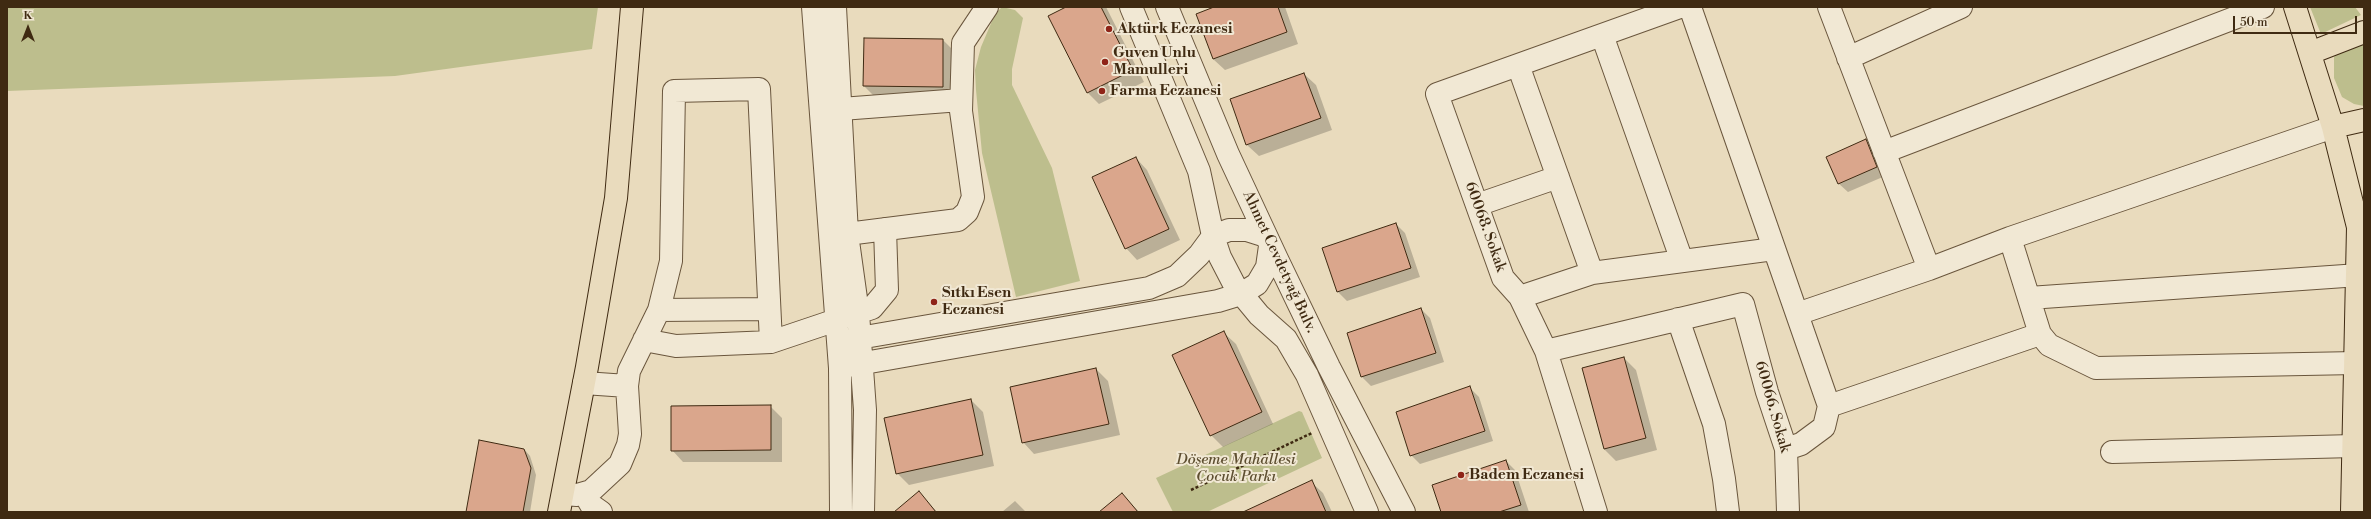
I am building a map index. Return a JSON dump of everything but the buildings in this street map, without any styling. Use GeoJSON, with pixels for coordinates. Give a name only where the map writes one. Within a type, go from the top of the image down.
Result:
{"type":"FeatureCollection","features":[{"type":"Feature","properties":{"kind":"main road"},"geometry":{"type":"LineString","coordinates":[[561,503],[586,375],[616,198],[632,7]]}},
{"type":"Feature","properties":{"kind":"main road"},"geometry":{"type":"LineString","coordinates":[[2295,7],[2333,127],[2358,227],[2359,275],[2352,512]]}},
{"type":"Feature","properties":{"kind":"main road"},"geometry":{"type":"LineString","coordinates":[[2310,53],[2364,32]]}},
{"type":"Feature","properties":{"kind":"main road"},"geometry":{"type":"LineString","coordinates":[[2333,127],[2364,120]]}},
{"type":"Feature","properties":{"kind":"street"},"geometry":{"type":"LineString","coordinates":[[813,7],[835,320],[840,368],[841,512]]}},
{"type":"Feature","properties":{"kind":"street"},"geometry":{"type":"LineString","coordinates":[[835,7],[847,234],[858,313],[865,410],[863,512]]}},
{"type":"Feature","properties":{"kind":"street"},"geometry":{"type":"LineString","coordinates":[[847,234],[958,220],[967,212],[973,197],[961,111],[963,43],[986,7]]}},
{"type":"Feature","properties":{"kind":"street","name":"Ahmet Cevdetyağ Bulv."},"geometry":{"type":"LineString","coordinates":[[1131,7],[1199,171],[1213,236],[1220,257],[1241,294],[1259,316],[1286,339],[1307,375],[1367,512]]}},
{"type":"Feature","properties":{"kind":"street","name":"Ahmet Cevdetyağ Bulv."},"geometry":{"type":"LineString","coordinates":[[1167,7],[1228,154],[1268,241],[1329,367],[1404,512]]}},
{"type":"Feature","properties":{"kind":"street"},"geometry":{"type":"LineString","coordinates":[[1592,273],[1518,65],[1680,7]]}},
{"type":"Feature","properties":{"kind":"street"},"geometry":{"type":"LineString","coordinates":[[1690,7],[1829,406],[1824,426],[1801,444],[1786,449]]}},
{"type":"Feature","properties":{"kind":"street"},"geometry":{"type":"LineString","coordinates":[[1829,7],[1929,269]]}},
{"type":"Feature","properties":{"kind":"street"},"geometry":{"type":"LineString","coordinates":[[1848,58],[1961,7]]}},
{"type":"Feature","properties":{"kind":"street"},"geometry":{"type":"LineString","coordinates":[[1884,152],[2263,7]]}},
{"type":"Feature","properties":{"kind":"street"},"geometry":{"type":"LineString","coordinates":[[1602,35],[1682,261]]}},
{"type":"Feature","properties":{"kind":"street","name":"60068. Sokak"},"geometry":{"type":"LineString","coordinates":[[1518,65],[1437,94],[1503,278],[1520,297],[1546,351],[1596,512]]}},
{"type":"Feature","properties":{"kind":"street"},"geometry":{"type":"LineString","coordinates":[[561,503],[591,491],[613,472],[625,455],[630,434],[628,379],[644,340],[659,310],[671,260],[674,91],[759,89],[771,342]]}},
{"type":"Feature","properties":{"kind":"street"},"geometry":{"type":"LineString","coordinates":[[841,109],[961,100]]}},
{"type":"Feature","properties":{"kind":"street"},"geometry":{"type":"LineString","coordinates":[[1797,314],[1929,269],[2010,238],[2333,127]]}},
{"type":"Feature","properties":{"kind":"street"},"geometry":{"type":"LineString","coordinates":[[1477,205],[1558,177]]}},
{"type":"Feature","properties":{"kind":"street"},"geometry":{"type":"LineString","coordinates":[[644,340],[676,346],[771,342],[872,308],[887,290],[886,229]]}},
{"type":"Feature","properties":{"kind":"street"},"geometry":{"type":"LineString","coordinates":[[837,346],[859,338],[1149,288],[1177,276],[1199,255],[1213,236],[1229,230],[1248,230],[1268,241],[1267,267],[1257,284],[1241,294],[1218,302],[861,362],[840,368]]}},
{"type":"Feature","properties":{"kind":"street"},"geometry":{"type":"LineString","coordinates":[[2010,238],[2040,334],[2050,345],[2096,368],[2356,363]]}},
{"type":"Feature","properties":{"kind":"street"},"geometry":{"type":"LineString","coordinates":[[1520,297],[1592,273],[1774,249]]}},
{"type":"Feature","properties":{"kind":"street"},"geometry":{"type":"LineString","coordinates":[[2029,298],[2359,275]]}},
{"type":"Feature","properties":{"kind":"street","name":"60066. Sokak"},"geometry":{"type":"LineString","coordinates":[[1678,319],[1743,304],[1767,392],[1786,449],[1788,512]]}},
{"type":"Feature","properties":{"kind":"street"},"geometry":{"type":"LineString","coordinates":[[659,310],[770,309]]}},
{"type":"Feature","properties":{"kind":"street"},"geometry":{"type":"LineString","coordinates":[[1546,351],[1678,319],[1714,424],[1724,479],[1728,512]]}},
{"type":"Feature","properties":{"kind":"street"},"geometry":{"type":"LineString","coordinates":[[1829,406],[2040,334]]}},
{"type":"Feature","properties":{"kind":"street"},"geometry":{"type":"LineString","coordinates":[[586,375],[628,379]]}},
{"type":"Feature","properties":{"kind":"street"},"geometry":{"type":"LineString","coordinates":[[2112,452],[2354,446]]}},
{"type":"Feature","properties":{"kind":"street"},"geometry":{"type":"LineString","coordinates":[[584,493],[588,501],[601,512]]}},
{"type":"Feature","properties":{"kind":"path"},"geometry":{"type":"LineString","coordinates":[[1191,490],[1316,431]]}},
{"type":"Feature","properties":{"kind":"green space"},"geometry":{"type":"Polygon","coordinates":[[[7,7],[598,7],[592,49],[395,76],[7,91],[7,7]]]}},
{"type":"Feature","properties":{"kind":"green space"},"geometry":{"type":"Polygon","coordinates":[[[1002,7],[1015,10],[1023,18],[1012,69],[1012,85],[1052,168],[1080,281],[1016,297],[982,153],[975,70],[981,47],[995,14],[1002,7]]]}},
{"type":"Feature","properties":{"kind":"green space"},"geometry":{"type":"Polygon","coordinates":[[[2310,7],[2355,7],[2361,15],[2321,34],[2310,7]]]}},
{"type":"Feature","properties":{"kind":"green space"},"geometry":{"type":"Polygon","coordinates":[[[2356,43],[2364,44],[2364,106],[2354,104],[2342,97],[2334,78],[2334,57],[2342,47],[2356,43]]]}},
{"type":"Feature","properties":{"kind":"green space","name":"Döşeme Mahallesi Çocuk Parkı"},"geometry":{"type":"Polygon","coordinates":[[[1299,411],[1302,412],[1322,458],[1207,512],[1173,512],[1156,478],[1299,411]]]}},
{"type":"Feature","properties":{"kind":"place","name":"Aktürk Eczanesi"},"geometry":{"type":"Point","coordinates":[1109,29]}},
{"type":"Feature","properties":{"kind":"place","name":"Guven Unlu Mamulleri"},"geometry":{"type":"Point","coordinates":[1105,62]}},
{"type":"Feature","properties":{"kind":"place","name":"Farma Eczanesi"},"geometry":{"type":"Point","coordinates":[1102,91]}},
{"type":"Feature","properties":{"kind":"place","name":"Sıtkı Esen Eczanesi"},"geometry":{"type":"Point","coordinates":[934,302]}},
{"type":"Feature","properties":{"kind":"place","name":"Badem Eczanesi"},"geometry":{"type":"Point","coordinates":[1461,475]}}]}
